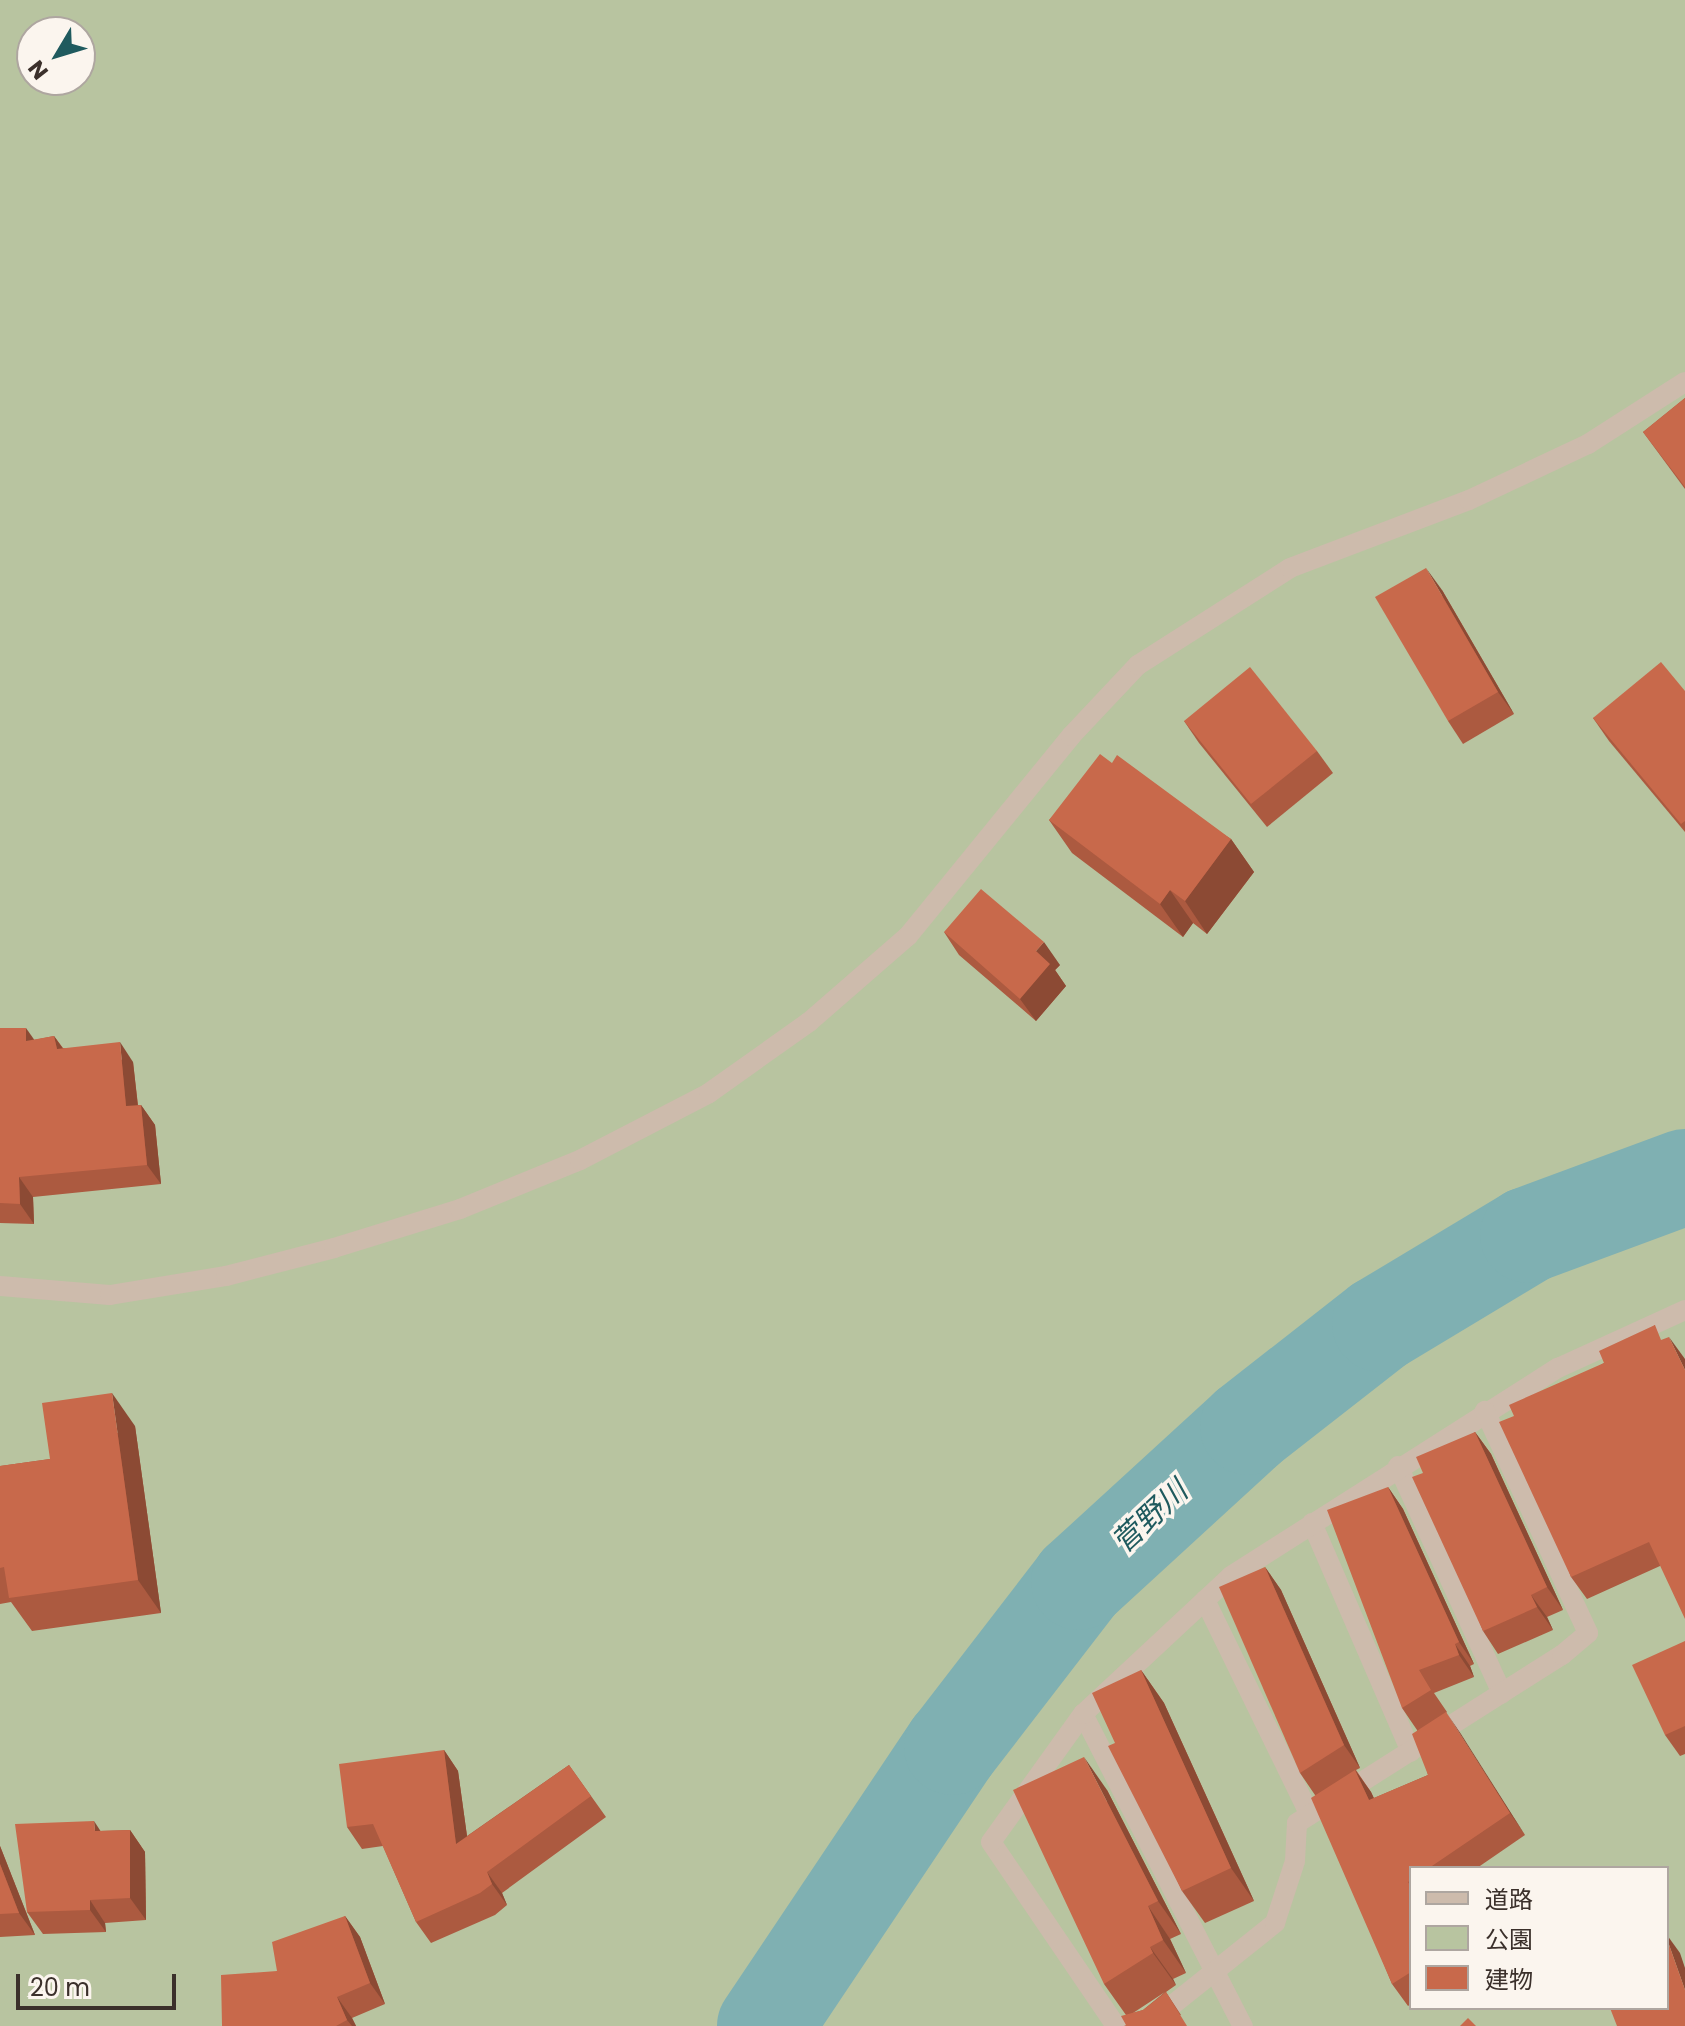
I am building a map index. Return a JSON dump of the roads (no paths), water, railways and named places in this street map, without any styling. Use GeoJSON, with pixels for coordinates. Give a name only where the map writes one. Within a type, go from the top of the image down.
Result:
{"type":"FeatureCollection","features":[{"type":"Feature","properties":{"kind":"street"},"geometry":{"type":"LineString","coordinates":[[0,1286],[110,1295],[226,1276],[334,1248],[460,1209],[580,1160],[709,1093],[809,1022],[908,936],[1071,736],[1138,665],[1290,568],[1469,500],[1588,444],[1685,382]]}},
{"type":"Feature","properties":{"kind":"street"},"geometry":{"type":"LineString","coordinates":[[1116,2026],[991,1842],[1083,1714],[1231,1576],[1398,1466],[1558,1368],[1685,1310]]}},
{"type":"Feature","properties":{"kind":"street"},"geometry":{"type":"LineString","coordinates":[[1136,2026],[1151,2022],[1275,1923],[1295,1861],[1297,1823],[1502,1693],[1588,1633],[1485,1411]]}},
{"type":"Feature","properties":{"kind":"street"},"geometry":{"type":"LineString","coordinates":[[1398,1466],[1502,1693]]}},
{"type":"Feature","properties":{"kind":"street"},"geometry":{"type":"LineString","coordinates":[[1312,1523],[1411,1752]]}},
{"type":"Feature","properties":{"kind":"street"},"geometry":{"type":"LineString","coordinates":[[1205,1600],[1310,1815]]}},
{"type":"Feature","properties":{"kind":"street"},"geometry":{"type":"LineString","coordinates":[[1083,1714],[1243,2026]]}},
{"type":"Feature","properties":{"kind":"waterway","name":"菅野川"},"geometry":{"type":"LineString","coordinates":[[765,2026],[952,1747],[1079,1582],[1248,1427],[1380,1324],[1528,1235],[1685,1177]]}}]}
